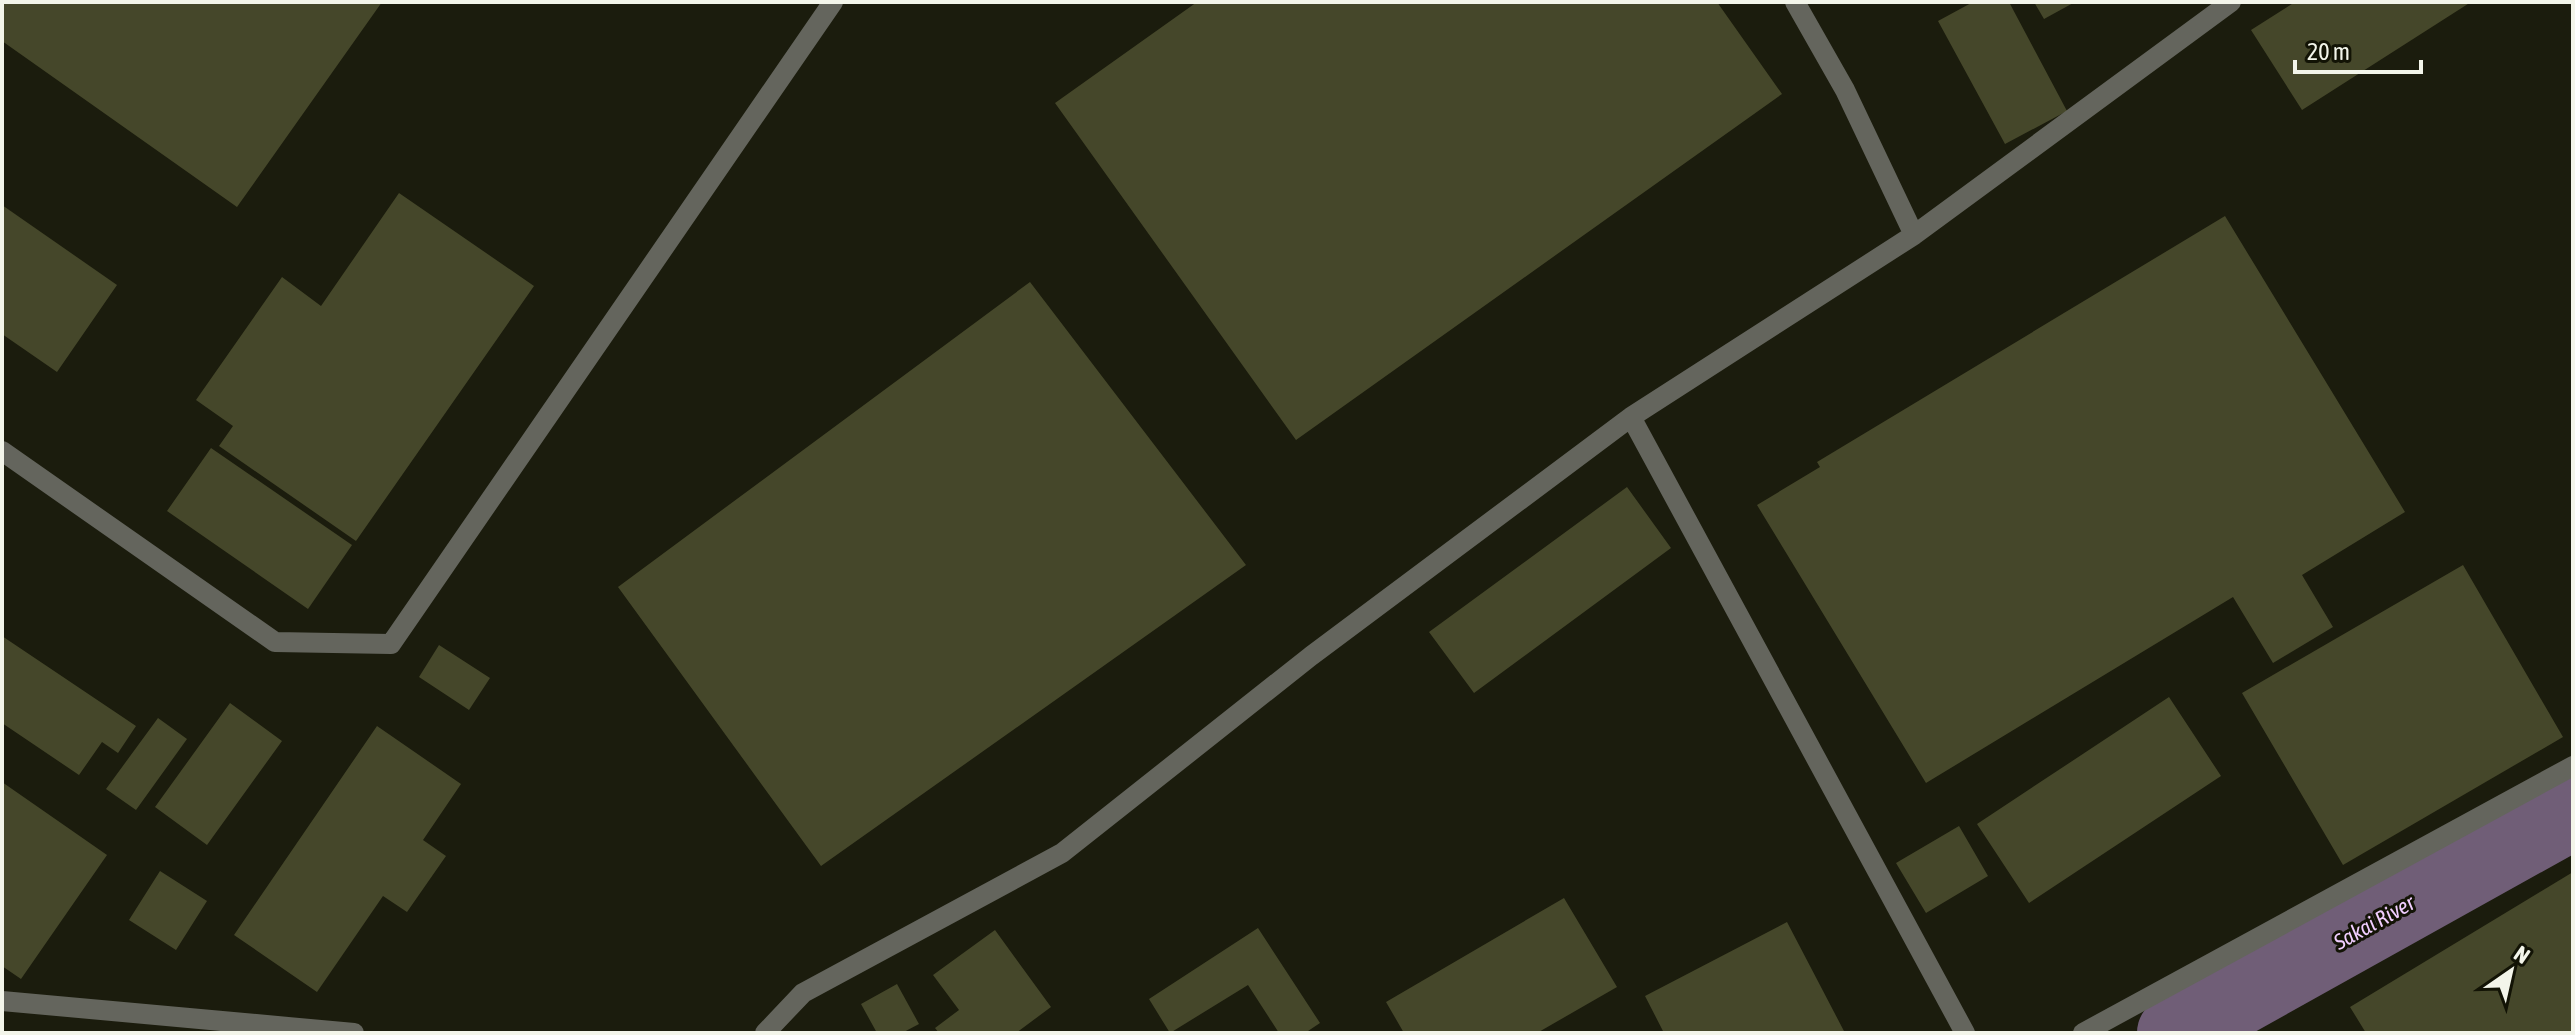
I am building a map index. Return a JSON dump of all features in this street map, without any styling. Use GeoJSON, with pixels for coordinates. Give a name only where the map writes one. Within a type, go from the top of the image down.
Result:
{"type":"FeatureCollection","features":[{"type":"Feature","properties":{"kind":"street"},"geometry":{"type":"LineString","coordinates":[[2,451],[275,642],[391,644],[833,2]]}},
{"type":"Feature","properties":{"kind":"street"},"geometry":{"type":"LineString","coordinates":[[1795,2],[1845,90],[1914,235]]}},
{"type":"Feature","properties":{"kind":"street"},"geometry":{"type":"LineString","coordinates":[[765,1033],[803,993],[1062,853],[1311,656],[1631,417],[1914,235],[2231,2]]}},
{"type":"Feature","properties":{"kind":"street"},"geometry":{"type":"LineString","coordinates":[[1631,417],[1965,1033]]}},
{"type":"Feature","properties":{"kind":"street"},"geometry":{"type":"LineString","coordinates":[[2083,1033],[2573,766]]}},
{"type":"Feature","properties":{"kind":"street"},"geometry":{"type":"LineString","coordinates":[[2,1001],[354,1033]]}},
{"type":"Feature","properties":{"kind":"building"},"geometry":{"type":"Polygon","coordinates":[[[2,2],[382,2],[237,207],[2,41],[2,2]]]}},
{"type":"Feature","properties":{"kind":"building"},"geometry":{"type":"Polygon","coordinates":[[[1197,2],[1717,2],[1782,94],[1296,440],[1055,103],[1197,2]]]}},
{"type":"Feature","properties":{"kind":"building"},"geometry":{"type":"Polygon","coordinates":[[[1973,2],[2009,2],[2067,111],[2005,144],[1938,21],[1973,2]]]}},
{"type":"Feature","properties":{"kind":"building"},"geometry":{"type":"Polygon","coordinates":[[[2034,2],[2075,2],[2044,19],[2034,2]]]}},
{"type":"Feature","properties":{"kind":"building"},"geometry":{"type":"Polygon","coordinates":[[[2295,2],[2471,2],[2302,110],[2251,30],[2295,2]]]}},
{"type":"Feature","properties":{"kind":"building"},"geometry":{"type":"Polygon","coordinates":[[[399,193],[534,286],[356,541],[219,446],[233,426],[196,400],[282,277],[321,306],[399,193]]]}},
{"type":"Feature","properties":{"kind":"building"},"geometry":{"type":"Polygon","coordinates":[[[2,205],[117,285],[57,372],[2,334],[2,205]]]}},
{"type":"Feature","properties":{"kind":"building"},"geometry":{"type":"Polygon","coordinates":[[[2225,216],[2405,512],[2302,575],[2333,627],[2273,663],[2233,597],[1926,783],[1757,505],[1820,467],[1817,462],[2225,216]]]}},
{"type":"Feature","properties":{"kind":"building"},"geometry":{"type":"Polygon","coordinates":[[[1030,282],[1246,565],[821,866],[618,587],[1030,282]]]}},
{"type":"Feature","properties":{"kind":"building"},"geometry":{"type":"Polygon","coordinates":[[[211,448],[352,545],[308,609],[167,511],[211,448]]]}},
{"type":"Feature","properties":{"kind":"building"},"geometry":{"type":"Polygon","coordinates":[[[1627,487],[1671,548],[1474,693],[1429,632],[1627,487]]]}},
{"type":"Feature","properties":{"kind":"building"},"geometry":{"type":"Polygon","coordinates":[[[2463,565],[2563,737],[2343,865],[2242,693],[2463,565]]]}},
{"type":"Feature","properties":{"kind":"building"},"geometry":{"type":"Polygon","coordinates":[[[2,636],[136,726],[118,753],[102,742],[79,775],[2,723],[2,636]]]}},
{"type":"Feature","properties":{"kind":"building"},"geometry":{"type":"Polygon","coordinates":[[[439,645],[490,678],[469,710],[419,677],[439,645]]]}},
{"type":"Feature","properties":{"kind":"building"},"geometry":{"type":"Polygon","coordinates":[[[2169,697],[2221,776],[2029,903],[1977,824],[2169,697]]]}},
{"type":"Feature","properties":{"kind":"building"},"geometry":{"type":"Polygon","coordinates":[[[230,703],[282,741],[207,845],[155,807],[230,703]]]}},
{"type":"Feature","properties":{"kind":"building"},"geometry":{"type":"Polygon","coordinates":[[[158,718],[187,739],[136,810],[106,789],[158,718]]]}},
{"type":"Feature","properties":{"kind":"building"},"geometry":{"type":"Polygon","coordinates":[[[377,726],[461,784],[423,840],[446,856],[407,912],[383,896],[317,992],[234,935],[377,726]]]}},
{"type":"Feature","properties":{"kind":"building"},"geometry":{"type":"Polygon","coordinates":[[[2,782],[107,855],[21,979],[2,966],[2,782]]]}},
{"type":"Feature","properties":{"kind":"building"},"geometry":{"type":"Polygon","coordinates":[[[1959,826],[1988,876],[1926,913],[1896,863],[1959,826]]]}},
{"type":"Feature","properties":{"kind":"building"},"geometry":{"type":"Polygon","coordinates":[[[160,871],[207,901],[176,950],[129,920],[160,871]]]}},
{"type":"Feature","properties":{"kind":"building"},"geometry":{"type":"Polygon","coordinates":[[[2573,872],[2573,1033],[2366,1033],[2350,1007],[2573,872]]]}},
{"type":"Feature","properties":{"kind":"building"},"geometry":{"type":"Polygon","coordinates":[[[1564,898],[1617,987],[1537,1033],[1404,1033],[1386,1002],[1564,898]]]}},
{"type":"Feature","properties":{"kind":"building"},"geometry":{"type":"Polygon","coordinates":[[[1787,922],[1845,1033],[1664,1033],[1645,996],[1787,922]]]}},
{"type":"Feature","properties":{"kind":"building"},"geometry":{"type":"Polygon","coordinates":[[[1258,928],[1320,1023],[1305,1033],[1279,1033],[1248,985],[1170,1033],[1149,999],[1258,928]]]}},
{"type":"Feature","properties":{"kind":"building"},"geometry":{"type":"Polygon","coordinates":[[[995,930],[1051,1007],[1016,1033],[939,1033],[935,1028],[959,1010],[933,975],[995,930]]]}},
{"type":"Feature","properties":{"kind":"building"},"geometry":{"type":"Polygon","coordinates":[[[897,984],[919,1024],[902,1033],[877,1033],[861,1004],[897,984]]]}},
{"type":"Feature","properties":{"kind":"waterway","name":"Sakai River"},"geometry":{"type":"LineString","coordinates":[[2175,1033],[2573,811]]}}]}
